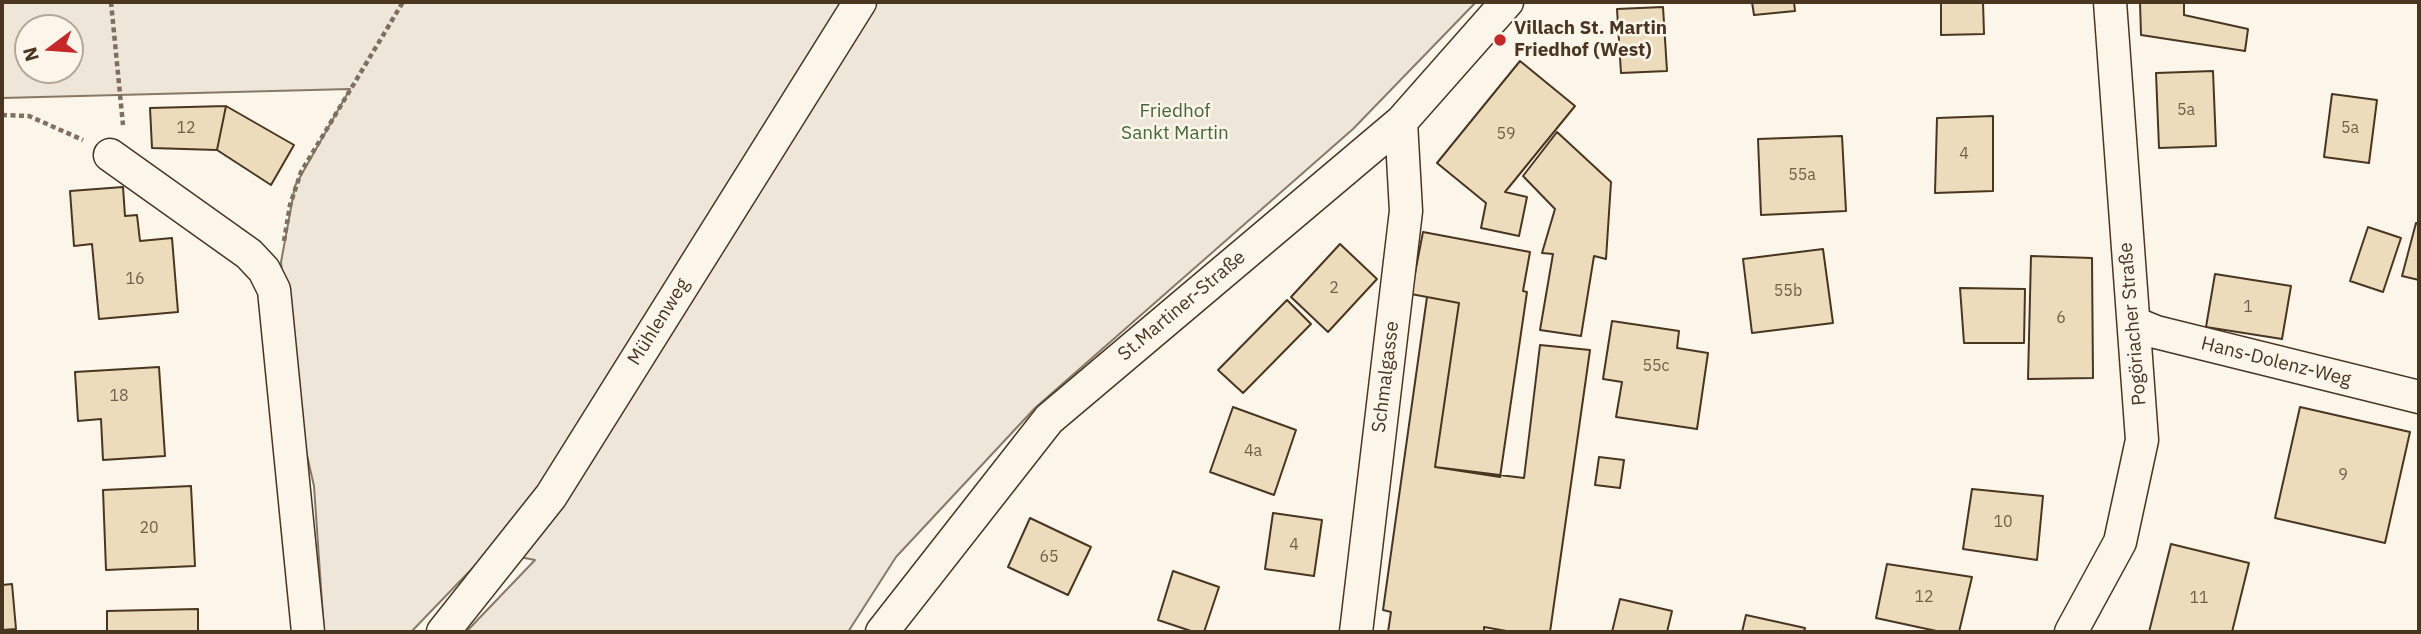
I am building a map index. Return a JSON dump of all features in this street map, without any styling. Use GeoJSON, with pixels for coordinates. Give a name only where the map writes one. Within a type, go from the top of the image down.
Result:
{"type":"FeatureCollection","features":[{"type":"Feature","properties":{"kind":"street","name":"Mühlenweg"},"geometry":{"type":"LineString","coordinates":[[443,632],[551,496],[860,2]]}},
{"type":"Feature","properties":{"kind":"street","name":"St.Martiner-Straße"},"geometry":{"type":"LineString","coordinates":[[882,632],[1049,419],[1401,122],[1507,2]]}},
{"type":"Feature","properties":{"kind":"street","name":"Pogöriacher Straße"},"geometry":{"type":"LineString","coordinates":[[2071,632],[2120,542],[2143,440],[2110,2]]}},
{"type":"Feature","properties":{"kind":"street","name":"Schmalgasse"},"geometry":{"type":"LineString","coordinates":[[1356,632],[1406,211],[1401,122]]}},
{"type":"Feature","properties":{"kind":"street"},"geometry":{"type":"LineString","coordinates":[[110,155],[248,254],[264,270],[274,290],[308,632]]}},
{"type":"Feature","properties":{"kind":"street","name":"Hans-Dolenz-Weg"},"geometry":{"type":"LineString","coordinates":[[2134,323],[2156,332],[2419,397]]}},
{"type":"Feature","properties":{"kind":"path"},"geometry":{"type":"LineString","coordinates":[[2,115],[29,116],[72,133],[110,155],[120,140],[124,121],[111,2]]}},
{"type":"Feature","properties":{"kind":"path"},"geometry":{"type":"LineString","coordinates":[[274,290],[290,205],[301,172],[403,2]]}},
{"type":"Feature","properties":{"kind":"green space","name":"Friedhof Sankt Martin"},"geometry":{"type":"Polygon","coordinates":[[[2,2],[1476,2],[1353,129],[1035,408],[896,557],[848,632],[466,632],[535,560],[489,551],[411,632],[324,632],[314,486],[297,412],[281,262],[295,186],[350,89],[2,98],[2,2]]]}},
{"type":"Feature","properties":{"kind":"building"},"geometry":{"type":"Polygon","coordinates":[[[1752,2],[1794,2],[1795,11],[1754,15],[1752,2]]]}},
{"type":"Feature","properties":{"kind":"building"},"geometry":{"type":"Polygon","coordinates":[[[1941,2],[1983,2],[1984,34],[1941,35],[1941,2]]]}},
{"type":"Feature","properties":{"kind":"building"},"geometry":{"type":"Polygon","coordinates":[[[2140,2],[2184,2],[2184,15],[2248,29],[2245,51],[2141,35],[2140,2]]]}},
{"type":"Feature","properties":{"kind":"building"},"geometry":{"type":"Polygon","coordinates":[[[1663,7],[1667,71],[1621,73],[1617,9],[1663,7]]]}},
{"type":"Feature","properties":{"kind":"building"},"geometry":{"type":"Polygon","coordinates":[[[1520,61],[1575,106],[1505,192],[1527,197],[1519,236],[1481,228],[1486,203],[1437,163],[1520,61]]]}},
{"type":"Feature","properties":{"kind":"building"},"geometry":{"type":"Polygon","coordinates":[[[2213,71],[2216,146],[2159,148],[2156,73],[2213,71]]]}},
{"type":"Feature","properties":{"kind":"building"},"geometry":{"type":"Polygon","coordinates":[[[2332,94],[2377,100],[2369,163],[2324,157],[2332,94]]]}},
{"type":"Feature","properties":{"kind":"building"},"geometry":{"type":"Polygon","coordinates":[[[226,106],[217,150],[152,148],[150,108],[226,106]]]}},
{"type":"Feature","properties":{"kind":"building"},"geometry":{"type":"Polygon","coordinates":[[[226,106],[294,145],[271,185],[217,150],[226,106]]]}},
{"type":"Feature","properties":{"kind":"building"},"geometry":{"type":"Polygon","coordinates":[[[1993,116],[1993,191],[1935,193],[1937,118],[1993,116]]]}},
{"type":"Feature","properties":{"kind":"building"},"geometry":{"type":"Polygon","coordinates":[[[1557,132],[1611,182],[1606,259],[1594,256],[1581,336],[1540,330],[1553,254],[1542,253],[1555,209],[1523,176],[1557,132]]]}},
{"type":"Feature","properties":{"kind":"building"},"geometry":{"type":"Polygon","coordinates":[[[1842,136],[1846,211],[1761,215],[1758,139],[1842,136]]]}},
{"type":"Feature","properties":{"kind":"building"},"geometry":{"type":"Polygon","coordinates":[[[123,187],[125,216],[137,215],[140,241],[172,238],[178,312],[99,319],[92,244],[74,246],[70,191],[123,187]]]}},
{"type":"Feature","properties":{"kind":"building"},"geometry":{"type":"Polygon","coordinates":[[[2416,223],[2419,224],[2419,280],[2402,276],[2416,223]]]}},
{"type":"Feature","properties":{"kind":"building"},"geometry":{"type":"Polygon","coordinates":[[[2368,227],[2401,238],[2383,292],[2350,281],[2368,227]]]}},
{"type":"Feature","properties":{"kind":"building"},"geometry":{"type":"Polygon","coordinates":[[[1423,232],[1530,252],[1523,291],[1527,292],[1500,477],[1435,467],[1459,303],[1411,294],[1423,232]]]}},
{"type":"Feature","properties":{"kind":"building"},"geometry":{"type":"Polygon","coordinates":[[[1340,244],[1377,279],[1328,332],[1291,297],[1340,244]]]}},
{"type":"Feature","properties":{"kind":"building"},"geometry":{"type":"Polygon","coordinates":[[[1823,249],[1833,323],[1752,333],[1743,259],[1823,249]]]}},
{"type":"Feature","properties":{"kind":"building"},"geometry":{"type":"Polygon","coordinates":[[[2031,256],[2092,258],[2093,378],[2028,379],[2031,256]]]}},
{"type":"Feature","properties":{"kind":"building"},"geometry":{"type":"Polygon","coordinates":[[[2215,274],[2291,286],[2282,339],[2206,327],[2215,274]]]}},
{"type":"Feature","properties":{"kind":"building"},"geometry":{"type":"Polygon","coordinates":[[[1960,288],[2025,289],[2024,343],[1964,343],[1960,288]]]}},
{"type":"Feature","properties":{"kind":"building"},"geometry":{"type":"Polygon","coordinates":[[[1427,297],[1459,303],[1435,467],[1524,478],[1540,345],[1590,350],[1550,632],[1512,632],[1484,627],[1484,632],[1388,632],[1391,612],[1383,610],[1427,297]]]}},
{"type":"Feature","properties":{"kind":"building"},"geometry":{"type":"Polygon","coordinates":[[[1287,300],[1311,324],[1243,393],[1218,370],[1287,300]]]}},
{"type":"Feature","properties":{"kind":"building"},"geometry":{"type":"Polygon","coordinates":[[[1612,321],[1679,331],[1677,348],[1708,353],[1697,429],[1616,417],[1622,382],[1603,379],[1612,321]]]}},
{"type":"Feature","properties":{"kind":"building"},"geometry":{"type":"Polygon","coordinates":[[[159,367],[165,456],[103,460],[101,419],[78,421],[75,372],[159,367]]]}},
{"type":"Feature","properties":{"kind":"building"},"geometry":{"type":"Polygon","coordinates":[[[1233,407],[1296,430],[1274,495],[1210,472],[1233,407]]]}},
{"type":"Feature","properties":{"kind":"building"},"geometry":{"type":"Polygon","coordinates":[[[2300,407],[2410,432],[2385,543],[2275,518],[2300,407]]]}},
{"type":"Feature","properties":{"kind":"building"},"geometry":{"type":"Polygon","coordinates":[[[1599,457],[1624,460],[1620,488],[1595,485],[1599,457]]]}},
{"type":"Feature","properties":{"kind":"building"},"geometry":{"type":"Polygon","coordinates":[[[191,486],[195,566],[106,570],[103,490],[191,486]]]}},
{"type":"Feature","properties":{"kind":"building"},"geometry":{"type":"Polygon","coordinates":[[[1972,489],[2043,496],[2037,560],[1963,549],[1972,489]]]}},
{"type":"Feature","properties":{"kind":"building"},"geometry":{"type":"Polygon","coordinates":[[[1273,513],[1322,520],[1314,576],[1265,569],[1273,513]]]}},
{"type":"Feature","properties":{"kind":"building"},"geometry":{"type":"Polygon","coordinates":[[[1030,518],[1091,547],[1068,595],[1008,567],[1030,518]]]}},
{"type":"Feature","properties":{"kind":"building"},"geometry":{"type":"Polygon","coordinates":[[[2171,544],[2249,563],[2232,632],[2149,632],[2171,544]]]}},
{"type":"Feature","properties":{"kind":"building"},"geometry":{"type":"Polygon","coordinates":[[[1887,564],[1972,577],[1959,632],[1941,632],[1876,618],[1887,564]]]}},
{"type":"Feature","properties":{"kind":"building"},"geometry":{"type":"Polygon","coordinates":[[[1173,571],[1219,587],[1204,632],[1194,632],[1158,620],[1173,571]]]}},
{"type":"Feature","properties":{"kind":"building"},"geometry":{"type":"Polygon","coordinates":[[[12,584],[16,629],[2,630],[2,585],[12,584]]]}},
{"type":"Feature","properties":{"kind":"building"},"geometry":{"type":"Polygon","coordinates":[[[1620,599],[1672,611],[1667,632],[1612,632],[1620,599]]]}},
{"type":"Feature","properties":{"kind":"building"},"geometry":{"type":"Polygon","coordinates":[[[198,609],[198,632],[107,632],[107,611],[198,609]]]}},
{"type":"Feature","properties":{"kind":"building"},"geometry":{"type":"Polygon","coordinates":[[[1746,615],[1805,628],[1804,632],[1742,632],[1746,615]]]}},
{"type":"Feature","properties":{"kind":"place","name":"Villach St. Martin Friedhof (West)"},"geometry":{"type":"Point","coordinates":[1500,40]}}]}
